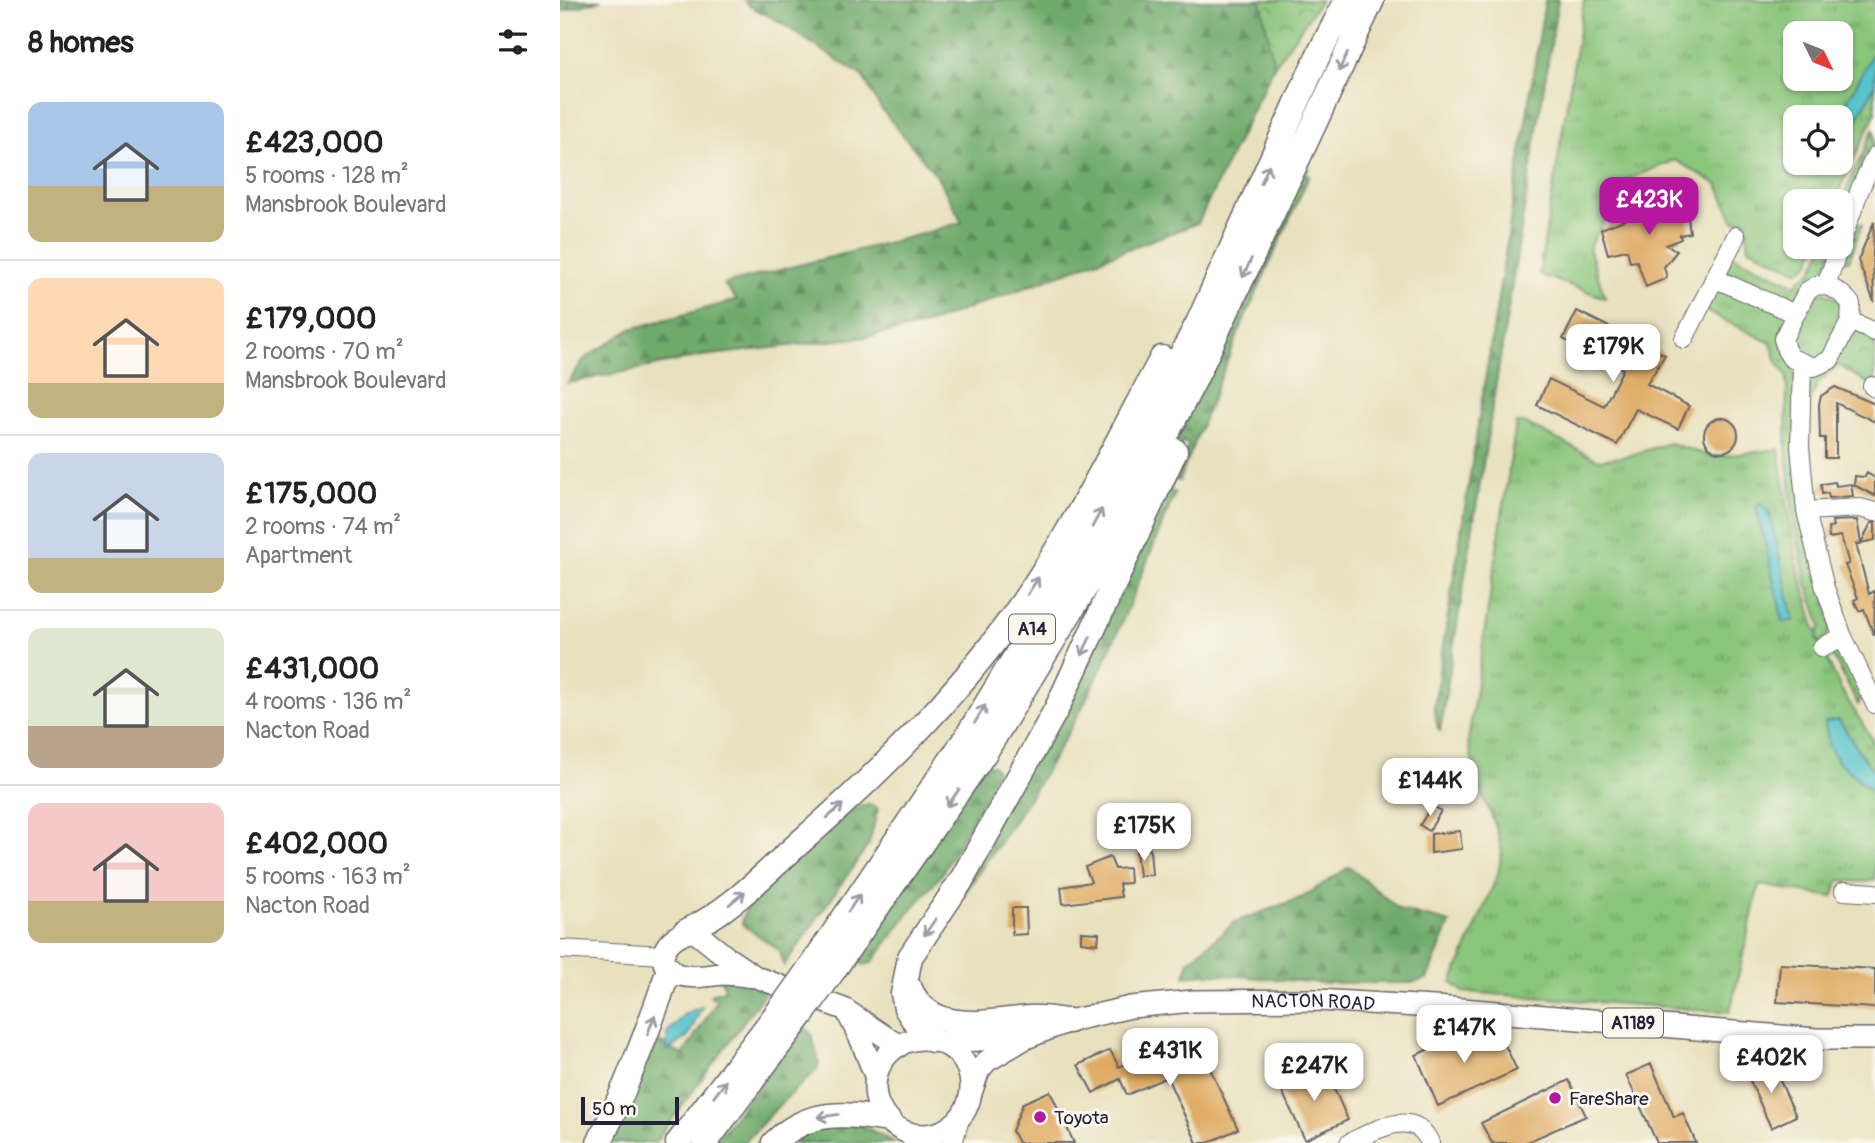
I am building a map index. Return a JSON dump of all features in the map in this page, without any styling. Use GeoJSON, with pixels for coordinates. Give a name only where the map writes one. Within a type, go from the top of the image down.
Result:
{"type":"FeatureCollection","features":[{"type":"Feature","properties":{"kind":"highway","name":"A14"},"geometry":{"type":"LineString","coordinates":[[824,965],[1082,547],[1199,321],[1317,58],[1347,0]]}},
{"type":"Feature","properties":{"kind":"highway","name":"A14"},"geometry":{"type":"LineString","coordinates":[[705,1143],[824,965],[991,742],[1096,570],[1195,379],[1372,0]]}},
{"type":"Feature","properties":{"kind":"highway","name":"A14"},"geometry":{"type":"LineString","coordinates":[[685,932],[717,915],[785,857],[866,784],[942,706],[1012,619],[1064,539],[1185,317],[1217,280]]}},
{"type":"Feature","properties":{"kind":"highway","name":"A14"},"geometry":{"type":"LineString","coordinates":[[936,1041],[906,1007],[903,994],[910,957],[961,881],[1057,708],[1182,435],[1195,379]]}},
{"type":"Feature","properties":{"kind":"highway"},"geometry":{"type":"LineString","coordinates":[[599,1143],[629,1081],[655,1014],[666,962]]}},
{"type":"Feature","properties":{"kind":"highway"},"geometry":{"type":"LineString","coordinates":[[906,975],[919,1004],[946,1020],[976,1024],[1034,1018],[1069,1021]]}},
{"type":"Feature","properties":{"kind":"highway","name":"A14"},"geometry":{"type":"LineString","coordinates":[[678,1143],[794,1008]]}},
{"type":"Feature","properties":{"kind":"highway"},"geometry":{"type":"LineString","coordinates":[[774,1143],[806,1121],[826,1115],[852,1114],[903,1132]]}},
{"type":"Feature","properties":{"kind":"main road"},"geometry":{"type":"LineString","coordinates":[[756,977],[725,974],[690,977],[676,975],[666,962],[666,945],[673,937],[694,931],[729,960],[756,977],[844,1009],[899,1046]]}},
{"type":"Feature","properties":{"kind":"main road","name":"NACTON ROAD"},"geometry":{"type":"LineString","coordinates":[[971,1093],[979,1070],[987,1061],[1026,1038],[1069,1021],[1131,1007],[1192,1001],[1318,1000],[1450,1008],[1816,1039],[1875,1049]]}},
{"type":"Feature","properties":{"kind":"main road"},"geometry":{"type":"LineString","coordinates":[[844,1009],[855,1027],[876,1078],[876,1097],[903,1132],[934,1134],[950,1127],[960,1119],[967,1108],[971,1093],[970,1077],[964,1063],[954,1050],[936,1041],[911,1041],[899,1046],[886,1058],[876,1078]]}},
{"type":"Feature","properties":{"kind":"main road","name":"NACTON ROAD"},"geometry":{"type":"LineString","coordinates":[[936,1041],[1026,1038]]}},
{"type":"Feature","properties":{"kind":"main road","name":"NACTON ROAD"},"geometry":{"type":"LineString","coordinates":[[1816,1039],[1875,1039]]}},
{"type":"Feature","properties":{"kind":"street"},"geometry":{"type":"LineString","coordinates":[[1826,285],[1875,156]]}},
{"type":"Feature","properties":{"kind":"street"},"geometry":{"type":"LineString","coordinates":[[1684,339],[1736,236]]}},
{"type":"Feature","properties":{"kind":"street"},"geometry":{"type":"LineString","coordinates":[[1714,278],[1795,314]]}},
{"type":"Feature","properties":{"kind":"street"},"geometry":{"type":"LineString","coordinates":[[1816,285],[1826,285],[1843,293],[1851,304],[1850,321],[1829,360],[1814,367],[1791,358],[1783,340],[1795,314],[1807,291],[1816,285]]}},
{"type":"Feature","properties":{"kind":"street"},"geometry":{"type":"LineString","coordinates":[[1850,321],[1875,332]]}},
{"type":"Feature","properties":{"kind":"street"},"geometry":{"type":"LineString","coordinates":[[1802,363],[1800,447],[1806,511],[1825,588],[1843,637],[1875,704]]}},
{"type":"Feature","properties":{"kind":"street"},"geometry":{"type":"LineString","coordinates":[[1806,511],[1860,508],[1875,512]]}},
{"type":"Feature","properties":{"kind":"street"},"geometry":{"type":"LineString","coordinates":[[1822,647],[1843,637]]}},
{"type":"Feature","properties":{"kind":"street"},"geometry":{"type":"LineString","coordinates":[[1844,891],[1875,893]]}},
{"type":"Feature","properties":{"kind":"street"},"geometry":{"type":"LineString","coordinates":[[560,949],[666,962]]}},
{"type":"Feature","properties":{"kind":"street"},"geometry":{"type":"LineString","coordinates":[[953,1143],[960,1119]]}},
{"type":"Feature","properties":{"kind":"street"},"geometry":{"type":"LineString","coordinates":[[1349,1143],[1393,1124],[1407,1123],[1421,1129],[1430,1143]]}},
{"type":"Feature","properties":{"kind":"green space"},"geometry":{"type":"Polygon","coordinates":[[[560,0],[601,0],[560,12],[560,0]]]}},
{"type":"Feature","properties":{"kind":"green space"},"geometry":{"type":"Polygon","coordinates":[[[744,0],[1261,0],[1274,66],[1198,223],[924,325],[867,337],[702,356],[568,383],[584,359],[631,329],[737,300],[724,284],[962,222],[937,176],[882,110],[862,76],[744,0]]]}},
{"type":"Feature","properties":{"kind":"green space"},"geometry":{"type":"Polygon","coordinates":[[[1261,0],[1321,0],[1274,66],[1261,0]]]}},
{"type":"Feature","properties":{"kind":"green space"},"geometry":{"type":"Polygon","coordinates":[[[1545,0],[1558,0],[1440,731],[1434,708],[1545,0]]]}},
{"type":"Feature","properties":{"kind":"green space"},"geometry":{"type":"Polygon","coordinates":[[[1584,0],[1875,0],[1875,114],[1853,161],[1853,105],[1783,105],[1783,175],[1846,175],[1840,189],[1783,189],[1783,259],[1811,259],[1809,264],[1798,271],[1749,248],[1746,225],[1733,220],[1718,185],[1675,160],[1628,179],[1589,248],[1605,298],[1539,274],[1584,0]]]}},
{"type":"Feature","properties":{"kind":"green space"},"geometry":{"type":"Polygon","coordinates":[[[1874,128],[1875,144],[1862,160],[1853,194],[1853,189],[1846,189],[1874,128]]]}},
{"type":"Feature","properties":{"kind":"green space"},"geometry":{"type":"Polygon","coordinates":[[[1300,164],[1309,167],[1306,175],[1309,176],[1243,322],[1179,481],[1175,480],[1188,445],[1182,441],[1170,491],[1175,493],[1096,680],[1030,797],[954,908],[1175,446],[1263,242],[1300,164]]]}},
{"type":"Feature","properties":{"kind":"green space"},"geometry":{"type":"Polygon","coordinates":[[[1857,224],[1862,224],[1853,250],[1853,235],[1857,224]]]}},
{"type":"Feature","properties":{"kind":"green space"},"geometry":{"type":"Polygon","coordinates":[[[1727,253],[1796,285],[1801,278],[1811,273],[1817,259],[1829,259],[1823,276],[1783,340],[1794,372],[1831,628],[1826,638],[1820,642],[1816,637],[1841,689],[1875,744],[1875,880],[1839,880],[1833,897],[1759,885],[1730,1012],[1464,992],[1452,983],[1498,874],[1502,852],[1495,824],[1477,782],[1468,742],[1516,423],[1527,424],[1598,460],[1628,456],[1669,443],[1714,457],[1779,449],[1796,559],[1817,635],[1821,626],[1805,578],[1793,514],[1786,447],[1787,376],[1776,360],[1771,343],[1699,308],[1727,253]]]}},
{"type":"Feature","properties":{"kind":"green space"},"geometry":{"type":"Polygon","coordinates":[[[1823,292],[1839,300],[1842,313],[1837,332],[1817,360],[1795,354],[1790,339],[1815,293],[1823,292]]]}},
{"type":"Feature","properties":{"kind":"green space"},"geometry":{"type":"Polygon","coordinates":[[[1850,321],[1875,333],[1875,388],[1830,360],[1850,321]]]}},
{"type":"Feature","properties":{"kind":"green space"},"geometry":{"type":"Polygon","coordinates":[[[1844,335],[1838,365],[1818,383],[1810,400],[1805,400],[1810,381],[1844,335]]]}},
{"type":"Feature","properties":{"kind":"green space"},"geometry":{"type":"Polygon","coordinates":[[[1833,651],[1844,659],[1854,674],[1860,691],[1858,705],[1835,660],[1832,657],[1827,659],[1825,654],[1833,651]]]}},
{"type":"Feature","properties":{"kind":"green space"},"geometry":{"type":"Polygon","coordinates":[[[980,765],[993,765],[997,771],[995,778],[942,874],[872,963],[857,963],[849,956],[980,765]]]}},
{"type":"Feature","properties":{"kind":"green space"},"geometry":{"type":"Polygon","coordinates":[[[871,804],[878,809],[869,844],[784,966],[779,950],[742,924],[745,911],[771,882],[820,836],[850,812],[871,804]]]}},
{"type":"Feature","properties":{"kind":"green space"},"geometry":{"type":"Polygon","coordinates":[[[1349,867],[1400,910],[1450,923],[1427,979],[1411,983],[1322,983],[1212,974],[1185,976],[1189,961],[1235,922],[1303,897],[1349,867]]]}},
{"type":"Feature","properties":{"kind":"green space"},"geometry":{"type":"Polygon","coordinates":[[[720,979],[772,983],[655,1143],[602,1143],[655,1040],[683,1055],[717,1001],[710,996],[721,992],[725,987],[720,979]]]}},
{"type":"Feature","properties":{"kind":"green space"},"geometry":{"type":"Polygon","coordinates":[[[805,1027],[812,1035],[819,1062],[817,1070],[782,1102],[744,1143],[713,1143],[805,1027]]]}},
{"type":"Feature","properties":{"kind":"green space"},"geometry":{"type":"Polygon","coordinates":[[[801,1125],[861,1125],[896,1143],[794,1143],[799,1139],[801,1125]]]}},
{"type":"Feature","properties":{"kind":"water"},"geometry":{"type":"Polygon","coordinates":[[[1875,49],[1875,85],[1853,128],[1853,105],[1845,105],[1875,49]]]}},
{"type":"Feature","properties":{"kind":"water"},"geometry":{"type":"Polygon","coordinates":[[[1761,503],[1769,512],[1794,621],[1783,621],[1756,506],[1761,503]]]}},
{"type":"Feature","properties":{"kind":"water"},"geometry":{"type":"Polygon","coordinates":[[[1839,720],[1875,772],[1875,794],[1839,762],[1829,746],[1825,722],[1839,720]]]}},
{"type":"Feature","properties":{"kind":"water"},"geometry":{"type":"Polygon","coordinates":[[[702,1007],[688,1036],[667,1051],[667,1033],[686,1013],[702,1007]]]}},
{"type":"Feature","properties":{"kind":"building"},"geometry":{"type":"Polygon","coordinates":[[[1659,199],[1687,210],[1690,233],[1680,235],[1681,239],[1666,245],[1677,251],[1664,267],[1667,278],[1646,287],[1637,261],[1630,262],[1627,250],[1608,254],[1601,229],[1637,215],[1634,208],[1659,199]]]}},
{"type":"Feature","properties":{"kind":"building"},"geometry":{"type":"Polygon","coordinates":[[[1874,222],[1873,254],[1874,302],[1858,260],[1874,222]]]}},
{"type":"Feature","properties":{"kind":"building"},"geometry":{"type":"Polygon","coordinates":[[[1577,311],[1665,355],[1647,384],[1689,406],[1678,429],[1636,409],[1617,445],[1537,405],[1549,379],[1604,406],[1623,369],[1563,339],[1577,311]]]}},
{"type":"Feature","properties":{"kind":"building"},"geometry":{"type":"Polygon","coordinates":[[[1835,387],[1875,404],[1875,422],[1836,403],[1836,458],[1825,458],[1825,438],[1820,438],[1819,404],[1821,396],[1835,387]]]}},
{"type":"Feature","properties":{"kind":"building"},"geometry":{"type":"Polygon","coordinates":[[[1721,418],[1733,423],[1738,435],[1733,447],[1721,452],[1709,447],[1704,435],[1709,423],[1721,418]]]}},
{"type":"Feature","properties":{"kind":"building"},"geometry":{"type":"Polygon","coordinates":[[[1867,473],[1875,478],[1875,496],[1854,485],[1855,476],[1865,477],[1867,473]]]}},
{"type":"Feature","properties":{"kind":"building"},"geometry":{"type":"Polygon","coordinates":[[[1835,482],[1836,486],[1851,484],[1853,496],[1829,498],[1828,493],[1822,494],[1821,484],[1835,482]]]}},
{"type":"Feature","properties":{"kind":"building"},"geometry":{"type":"Polygon","coordinates":[[[1857,520],[1861,543],[1856,544],[1869,594],[1875,591],[1874,635],[1864,609],[1859,611],[1854,600],[1858,598],[1845,565],[1849,564],[1841,536],[1829,538],[1828,528],[1833,527],[1832,521],[1857,520]]]}},
{"type":"Feature","properties":{"kind":"building"},"geometry":{"type":"Polygon","coordinates":[[[1871,523],[1875,523],[1875,540],[1861,543],[1871,523]]]}},
{"type":"Feature","properties":{"kind":"building"},"geometry":{"type":"Polygon","coordinates":[[[1432,805],[1441,811],[1429,831],[1420,825],[1432,805]]]}},
{"type":"Feature","properties":{"kind":"building"},"geometry":{"type":"Polygon","coordinates":[[[1460,831],[1462,849],[1431,853],[1431,834],[1460,831]]]}},
{"type":"Feature","properties":{"kind":"building"},"geometry":{"type":"Polygon","coordinates":[[[1150,849],[1152,875],[1139,876],[1136,851],[1150,849]]]}},
{"type":"Feature","properties":{"kind":"building"},"geometry":{"type":"Polygon","coordinates":[[[1110,857],[1115,869],[1129,868],[1130,883],[1119,884],[1121,897],[1063,904],[1061,887],[1091,882],[1085,867],[1110,857]]]}},
{"type":"Feature","properties":{"kind":"building"},"geometry":{"type":"Polygon","coordinates":[[[1012,908],[1026,908],[1027,934],[1012,935],[1012,908]]]}},
{"type":"Feature","properties":{"kind":"building"},"geometry":{"type":"Polygon","coordinates":[[[1081,932],[1099,933],[1098,944],[1081,942],[1081,932]]]}},
{"type":"Feature","properties":{"kind":"building"},"geometry":{"type":"Polygon","coordinates":[[[1780,964],[1875,969],[1875,1008],[1777,1002],[1780,964]]]}},
{"type":"Feature","properties":{"kind":"building"},"geometry":{"type":"Polygon","coordinates":[[[1468,1031],[1473,1040],[1485,1034],[1489,1041],[1500,1035],[1517,1070],[1438,1106],[1416,1055],[1468,1031]]]}},
{"type":"Feature","properties":{"kind":"building"},"geometry":{"type":"Polygon","coordinates":[[[1161,1047],[1170,1066],[1202,1051],[1238,1129],[1208,1143],[1197,1143],[1167,1077],[1127,1095],[1120,1079],[1093,1093],[1078,1065],[1110,1050],[1119,1067],[1161,1047]]]}},
{"type":"Feature","properties":{"kind":"building"},"geometry":{"type":"Polygon","coordinates":[[[1772,1063],[1796,1116],[1771,1128],[1747,1074],[1772,1063]]]}},
{"type":"Feature","properties":{"kind":"building"},"geometry":{"type":"Polygon","coordinates":[[[1651,1064],[1674,1117],[1683,1113],[1696,1143],[1657,1143],[1626,1075],[1651,1064]]]}},
{"type":"Feature","properties":{"kind":"building"},"geometry":{"type":"Polygon","coordinates":[[[1324,1066],[1348,1120],[1305,1140],[1279,1085],[1324,1066]]]}},
{"type":"Feature","properties":{"kind":"building","name":"FareShare"},"geometry":{"type":"Polygon","coordinates":[[[1569,1080],[1586,1116],[1525,1143],[1492,1143],[1481,1123],[1569,1080]]]}},
{"type":"Feature","properties":{"kind":"building","name":"Toyota"},"geometry":{"type":"Polygon","coordinates":[[[1050,1091],[1074,1143],[1018,1143],[1012,1131],[1023,1103],[1050,1091]]]}},
{"type":"Feature","properties":{"kind":"place","name":"FareShare"},"geometry":{"type":"Point","coordinates":[1555,1098]}},
{"type":"Feature","properties":{"kind":"place","name":"Toyota"},"geometry":{"type":"Point","coordinates":[1040,1117]}}]}
